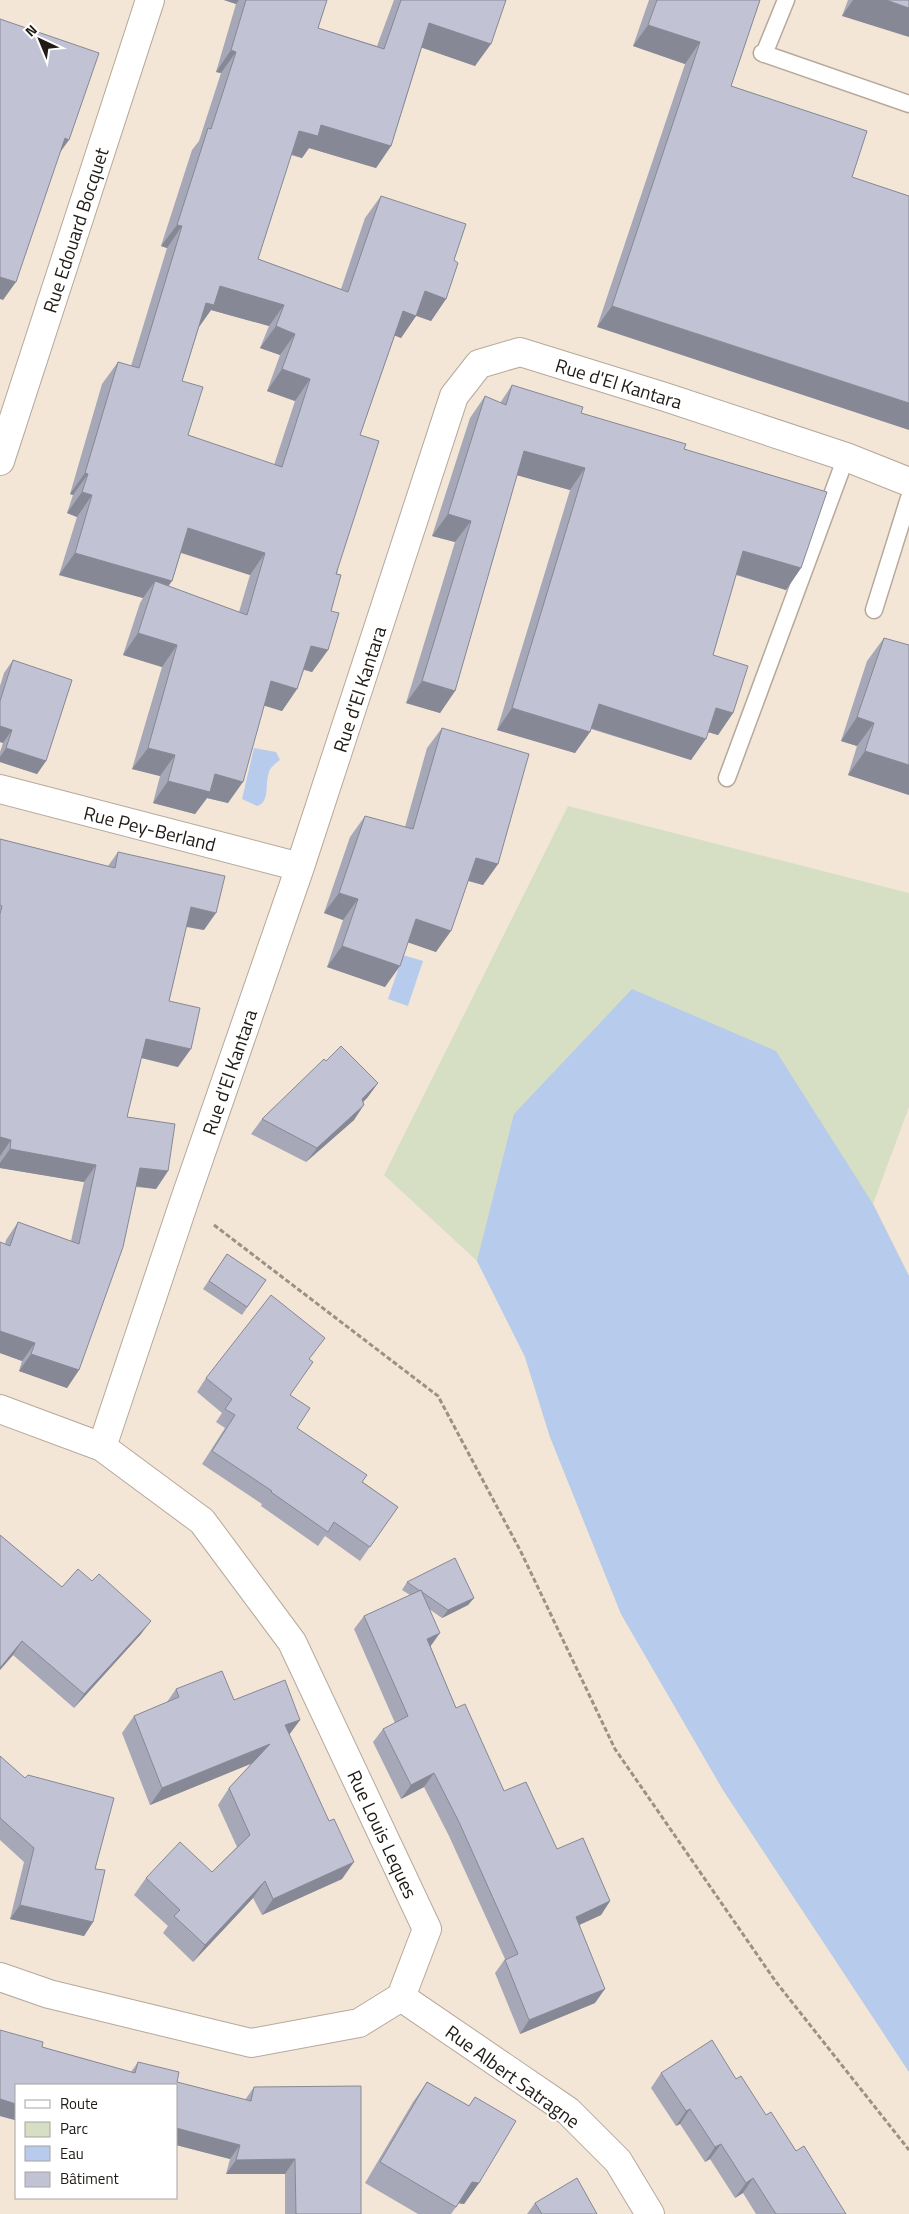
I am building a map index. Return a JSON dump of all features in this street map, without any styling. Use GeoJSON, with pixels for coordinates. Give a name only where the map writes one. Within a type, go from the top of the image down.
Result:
{"type":"FeatureCollection","features":[{"type":"Feature","properties":{"kind":"street","name":"Rue Edouard Bocquet"},"geometry":{"type":"LineString","coordinates":[[0,461],[150,0]]}},
{"type":"Feature","properties":{"kind":"street","name":"Rue d'El Kantara"},"geometry":{"type":"LineString","coordinates":[[102,1447],[300,866],[454,396],[479,364],[520,352],[665,397],[846,457],[909,482]]}},
{"type":"Feature","properties":{"kind":"street","name":"Rue Pey-Berland"},"geometry":{"type":"LineString","coordinates":[[0,789],[300,866]]}},
{"type":"Feature","properties":{"kind":"street","name":"Rue Louis Leques"},"geometry":{"type":"LineString","coordinates":[[0,1409],[102,1447],[202,1521],[292,1642],[428,1929],[402,1997]]}},
{"type":"Feature","properties":{"kind":"street"},"geometry":{"type":"LineString","coordinates":[[0,1978],[49,1994],[251,2043],[359,2024],[402,1997]]}},
{"type":"Feature","properties":{"kind":"street","name":"Rue Albert Satragne"},"geometry":{"type":"LineString","coordinates":[[402,1997],[568,2111],[618,2161],[650,2214]]}},
{"type":"Feature","properties":{"kind":"lane"},"geometry":{"type":"LineString","coordinates":[[786,0],[763,54],[909,104]]}},
{"type":"Feature","properties":{"kind":"lane"},"geometry":{"type":"LineString","coordinates":[[727,778],[846,457]]}},
{"type":"Feature","properties":{"kind":"lane"},"geometry":{"type":"LineString","coordinates":[[874,610],[909,498]]}},
{"type":"Feature","properties":{"kind":"path"},"geometry":{"type":"LineString","coordinates":[[184,1202],[438,1396],[521,1552],[615,1748],[776,1982],[909,2150]]}},
{"type":"Feature","properties":{"kind":"green space"},"geometry":{"type":"Polygon","coordinates":[[[568,806],[909,893],[909,1107],[873,1204],[909,1276],[909,2072],[723,1790],[621,1614],[550,1437],[525,1357],[477,1261],[384,1175],[568,806]]]}},
{"type":"Feature","properties":{"kind":"water"},"geometry":{"type":"Polygon","coordinates":[[[254,748],[276,752],[280,760],[271,768],[266,795],[262,804],[257,806],[242,799],[254,748]]]}},
{"type":"Feature","properties":{"kind":"water"},"geometry":{"type":"Polygon","coordinates":[[[403,955],[423,961],[408,1006],[388,999],[403,955]]]}},
{"type":"Feature","properties":{"kind":"water"},"geometry":{"type":"Polygon","coordinates":[[[632,989],[776,1051],[873,1204],[909,1276],[909,2072],[723,1790],[621,1614],[550,1437],[525,1357],[477,1261],[514,1114],[632,989]]]}},
{"type":"Feature","properties":{"kind":"building"},"geometry":{"type":"Polygon","coordinates":[[[246,0],[327,0],[318,28],[384,49],[401,0],[506,0],[491,44],[429,23],[391,146],[321,125],[318,136],[299,131],[258,259],[348,292],[381,196],[466,224],[454,260],[458,263],[446,299],[425,291],[416,316],[403,311],[360,435],[379,441],[336,574],[341,575],[331,611],[339,613],[328,650],[311,646],[297,689],[271,681],[243,782],[215,774],[210,792],[168,781],[175,755],[148,748],[177,645],[138,633],[155,581],[247,615],[265,553],[188,528],[172,581],[75,553],[92,495],[82,492],[88,474],[85,473],[118,362],[139,368],[182,226],[177,225],[208,128],[211,129],[236,52],[231,50],[246,0]],[[220,286],[214,305],[206,303],[182,381],[203,387],[188,435],[282,467],[310,379],[282,369],[295,334],[276,326],[284,305],[220,286]]]}},
{"type":"Feature","properties":{"kind":"building"},"geometry":{"type":"Polygon","coordinates":[[[657,0],[760,0],[731,86],[867,131],[852,177],[909,196],[909,403],[612,306],[700,42],[648,25],[657,0]]]}},
{"type":"Feature","properties":{"kind":"building"},"geometry":{"type":"Polygon","coordinates":[[[886,0],[909,0],[909,8],[886,0]]]}},
{"type":"Feature","properties":{"kind":"building"},"geometry":{"type":"Polygon","coordinates":[[[0,19],[99,53],[69,140],[65,138],[16,282],[0,277],[0,19]]]}},
{"type":"Feature","properties":{"kind":"building"},"geometry":{"type":"Polygon","coordinates":[[[512,385],[583,407],[581,413],[686,444],[684,449],[827,492],[801,568],[743,551],[713,655],[748,666],[733,713],[716,708],[706,739],[599,704],[590,732],[512,708],[585,468],[524,451],[455,691],[422,681],[471,521],[448,514],[485,396],[506,405],[512,385]]]}},
{"type":"Feature","properties":{"kind":"building"},"geometry":{"type":"Polygon","coordinates":[[[884,638],[909,645],[909,765],[865,751],[874,723],[857,717],[884,638]]]}},
{"type":"Feature","properties":{"kind":"building"},"geometry":{"type":"Polygon","coordinates":[[[13,660],[72,680],[46,761],[6,748],[12,730],[0,726],[0,701],[13,660]]]}},
{"type":"Feature","properties":{"kind":"building"},"geometry":{"type":"Polygon","coordinates":[[[442,728],[529,754],[498,864],[476,858],[451,931],[416,919],[400,966],[342,946],[358,899],[339,893],[365,816],[413,829],[442,728]]]}},
{"type":"Feature","properties":{"kind":"building"},"geometry":{"type":"Polygon","coordinates":[[[0,839],[115,868],[118,852],[225,876],[216,913],[191,907],[169,1001],[200,1008],[191,1049],[146,1039],[127,1117],[175,1124],[168,1171],[140,1168],[123,1247],[79,1370],[31,1354],[35,1343],[0,1331],[0,1242],[10,1246],[18,1222],[79,1244],[96,1165],[10,1149],[11,1140],[0,1137],[0,914],[2,906],[0,905],[0,839]]]}},
{"type":"Feature","properties":{"kind":"building"},"geometry":{"type":"Polygon","coordinates":[[[341,1046],[378,1083],[362,1099],[364,1105],[317,1148],[262,1119],[324,1059],[326,1061],[341,1046]]]}},
{"type":"Feature","properties":{"kind":"building"},"geometry":{"type":"Polygon","coordinates":[[[227,1254],[266,1280],[247,1307],[209,1281],[227,1254]]]}},
{"type":"Feature","properties":{"kind":"building"},"geometry":{"type":"Polygon","coordinates":[[[271,1295],[325,1338],[309,1359],[313,1362],[290,1395],[310,1408],[297,1428],[367,1475],[362,1482],[398,1507],[370,1547],[334,1522],[328,1532],[272,1491],[212,1451],[235,1415],[225,1409],[232,1399],[206,1378],[271,1295]]]}},
{"type":"Feature","properties":{"kind":"building"},"geometry":{"type":"Polygon","coordinates":[[[0,1535],[62,1587],[78,1569],[92,1581],[99,1574],[151,1621],[84,1694],[22,1641],[0,1668],[0,1535]]]}},
{"type":"Feature","properties":{"kind":"building"},"geometry":{"type":"Polygon","coordinates":[[[455,1558],[474,1598],[448,1610],[407,1582],[455,1558]]]}},
{"type":"Feature","properties":{"kind":"building"},"geometry":{"type":"Polygon","coordinates":[[[421,1590],[440,1633],[427,1639],[456,1708],[465,1704],[504,1791],[526,1782],[557,1849],[583,1838],[610,1901],[576,1917],[605,1989],[529,2020],[505,1960],[518,1954],[459,1822],[434,1773],[411,1785],[383,1729],[408,1716],[364,1616],[421,1590]]]}},
{"type":"Feature","properties":{"kind":"building"},"geometry":{"type":"Polygon","coordinates":[[[222,1671],[234,1700],[285,1680],[300,1720],[285,1725],[329,1821],[334,1819],[354,1862],[273,1899],[265,1881],[205,1945],[174,1916],[180,1910],[146,1878],[180,1842],[212,1872],[250,1835],[229,1788],[270,1744],[162,1788],[134,1716],[179,1697],[176,1689],[222,1671]]]}},
{"type":"Feature","properties":{"kind":"building"},"geometry":{"type":"Polygon","coordinates":[[[0,1756],[25,1778],[28,1775],[114,1798],[95,1869],[105,1870],[93,1922],[20,1905],[34,1848],[0,1818],[0,1756]]]}},
{"type":"Feature","properties":{"kind":"building"},"geometry":{"type":"Polygon","coordinates":[[[0,2030],[43,2042],[42,2047],[135,2073],[138,2062],[179,2072],[177,2082],[251,2101],[254,2087],[361,2086],[361,2214],[296,2214],[295,2159],[236,2160],[240,2145],[178,2129],[178,2084],[15,2084],[15,2104],[0,2099],[0,2030]]]}},
{"type":"Feature","properties":{"kind":"building"},"geometry":{"type":"Polygon","coordinates":[[[712,2040],[736,2079],[741,2076],[766,2115],[771,2112],[796,2151],[804,2146],[846,2214],[776,2214],[753,2178],[746,2183],[721,2144],[715,2147],[690,2109],[686,2111],[661,2073],[712,2040]]]}},
{"type":"Feature","properties":{"kind":"building"},"geometry":{"type":"Polygon","coordinates":[[[427,2082],[469,2106],[475,2097],[516,2121],[479,2183],[472,2182],[456,2207],[380,2162],[427,2082]]]}},
{"type":"Feature","properties":{"kind":"building"},"geometry":{"type":"Polygon","coordinates":[[[577,2178],[597,2214],[542,2214],[535,2203],[577,2178]]]}}]}
